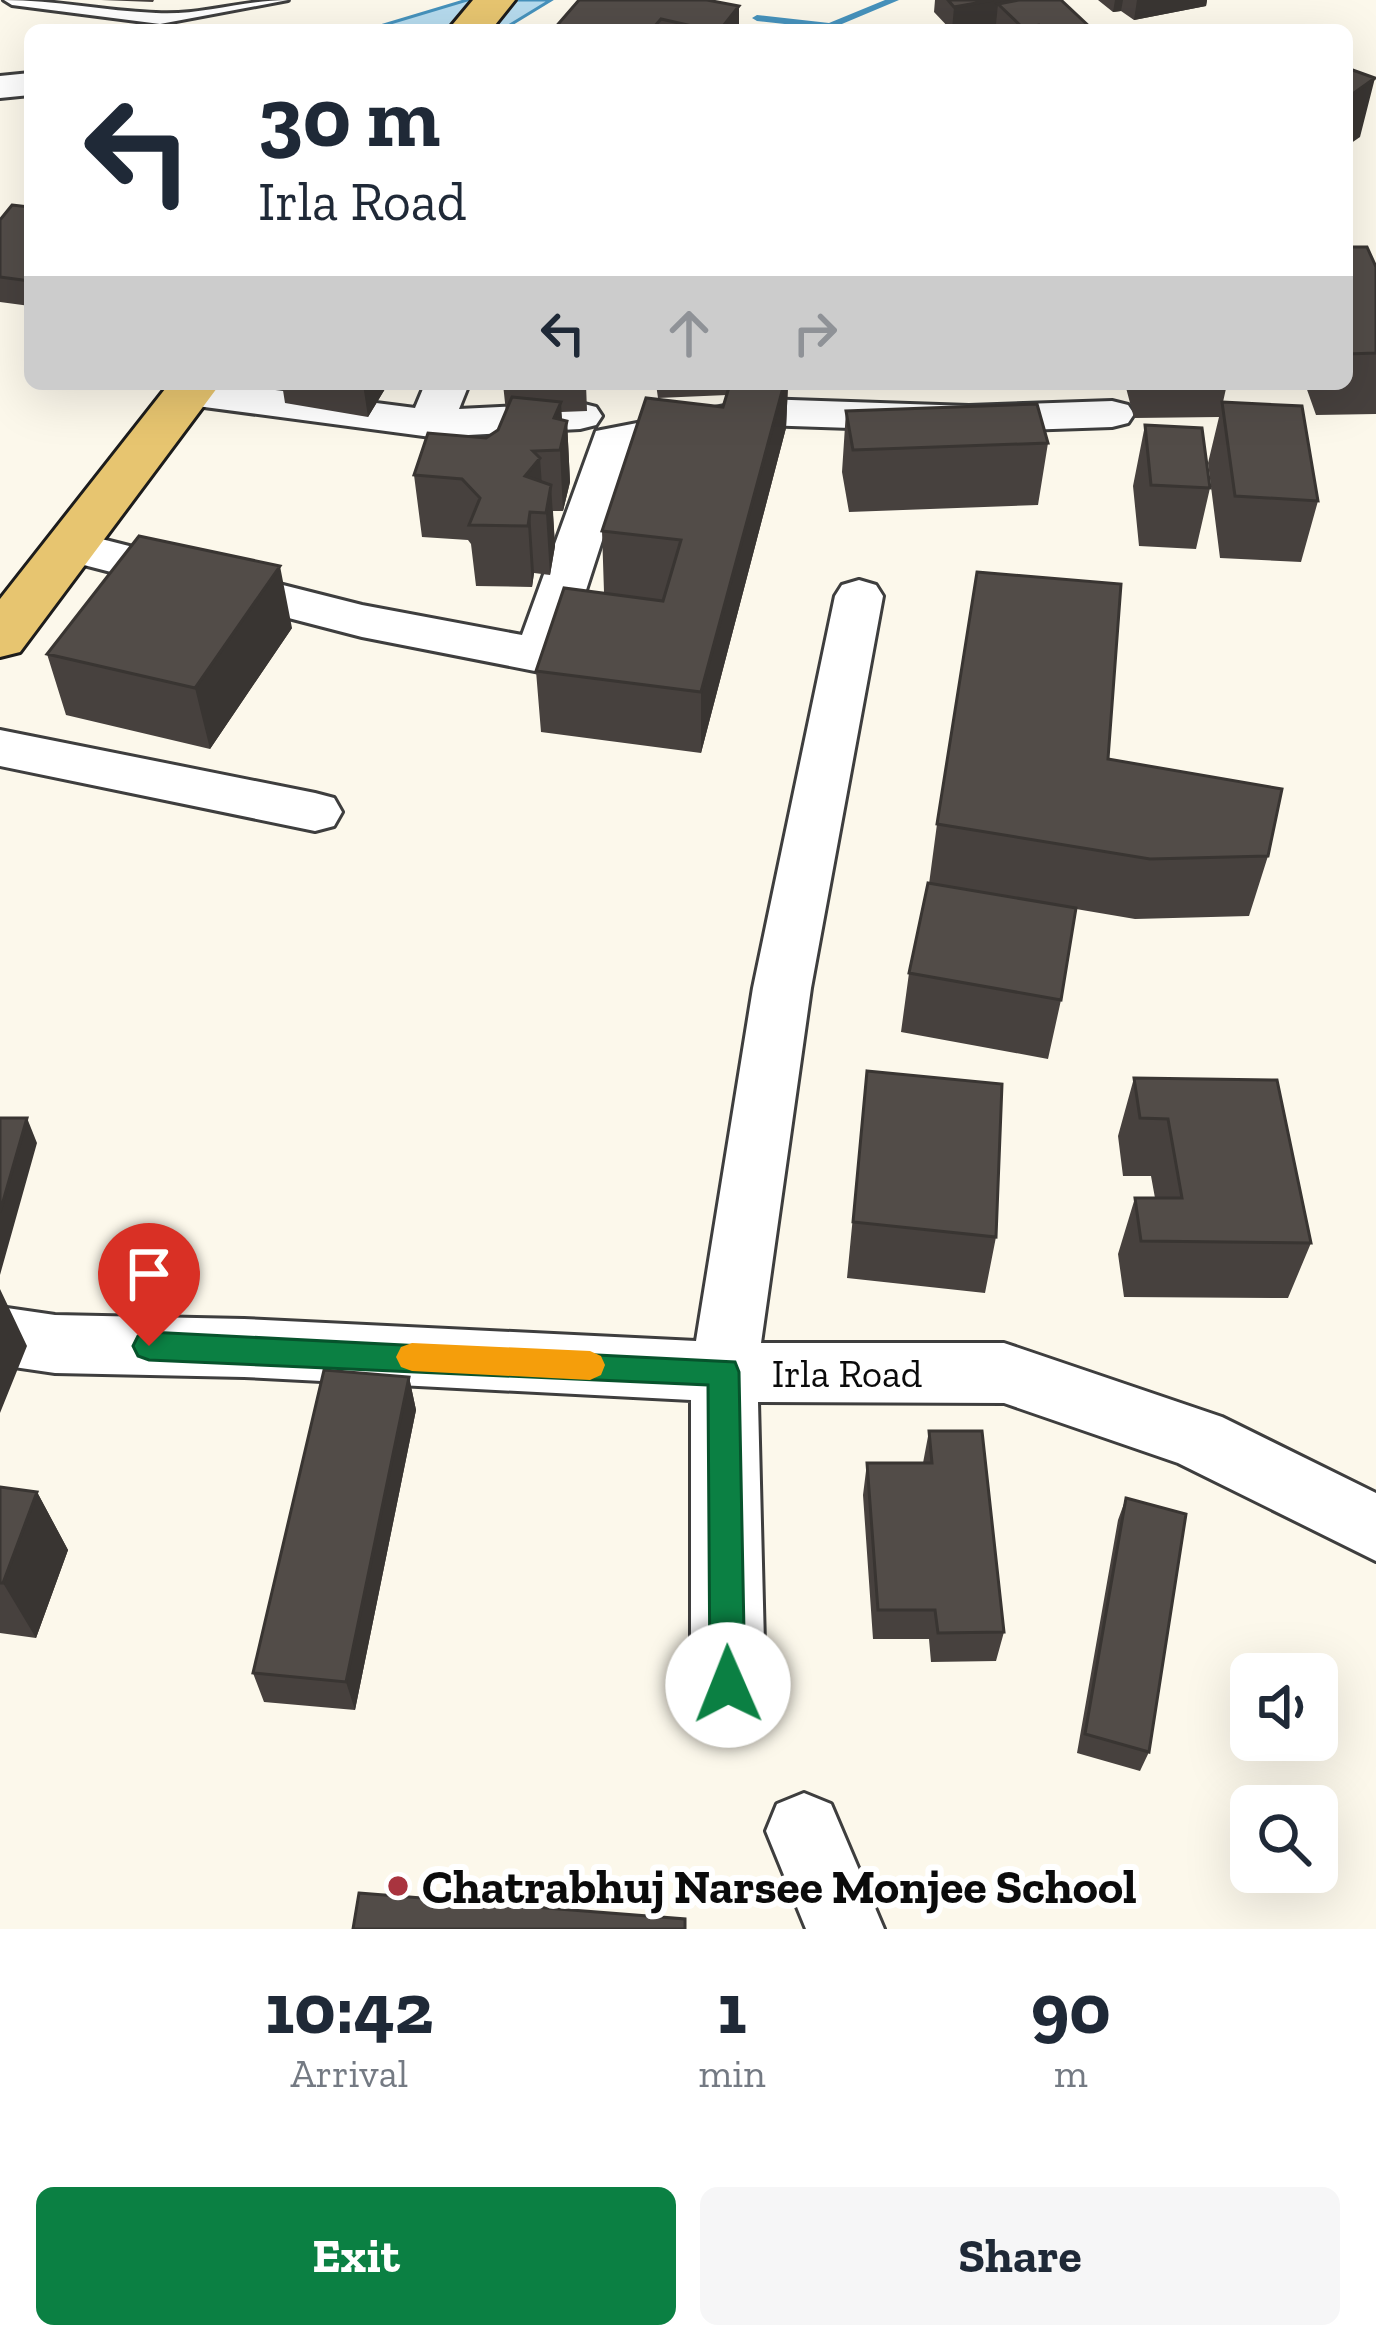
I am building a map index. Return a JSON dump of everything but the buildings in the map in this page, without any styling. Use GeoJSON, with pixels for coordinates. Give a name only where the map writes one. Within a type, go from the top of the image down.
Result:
{"type":"FeatureCollection","features":[{"type":"Feature","properties":{"kind":"main road"},"geometry":{"type":"LineString","coordinates":[[474,24],[495,0]]}},
{"type":"Feature","properties":{"kind":"main road"},"geometry":{"type":"LineString","coordinates":[[0,576],[175,390]]}},
{"type":"Feature","properties":{"kind":"main road"},"geometry":{"type":"LineString","coordinates":[[0,638],[70,546],[176,390]]}},
{"type":"Feature","properties":{"kind":"street"},"geometry":{"type":"LineString","coordinates":[[224,390],[580,416]]}},
{"type":"Feature","properties":{"kind":"street"},"geometry":{"type":"LineString","coordinates":[[70,546],[362,621],[540,655],[611,441],[761,412],[969,419],[1112,414]]}},
{"type":"Feature","properties":{"kind":"street"},"geometry":{"type":"LineString","coordinates":[[728,1685],[724,1372],[782,988],[859,596]]}},
{"type":"Feature","properties":{"kind":"street"},"geometry":{"type":"LineString","coordinates":[[0,748],[315,812]]}},
{"type":"Feature","properties":{"kind":"street","name":"Irla Road"},"geometry":{"type":"LineString","coordinates":[[0,1336],[55,1344],[244,1348],[724,1372],[1004,1373],[1198,1438],[1376,1528]]}},
{"type":"Feature","properties":{"kind":"street"},"geometry":{"type":"LineString","coordinates":[[804,1831],[845,1929]]}},
{"type":"Feature","properties":{"kind":"lane"},"geometry":{"type":"LineString","coordinates":[[12,0],[160,19],[280,0]]}},
{"type":"Feature","properties":{"kind":"water"},"geometry":{"type":"Polygon","coordinates":[[[467,0],[551,0],[512,24],[387,24],[467,0]]]}},
{"type":"Feature","properties":{"kind":"waterway"},"geometry":{"type":"LineString","coordinates":[[835,24],[894,0]]}},
{"type":"Feature","properties":{"kind":"waterway"},"geometry":{"type":"LineString","coordinates":[[757,18],[812,24]]}},
{"type":"Feature","properties":{"kind":"slow traffic"},"geometry":{"type":"LineString","coordinates":[[412,1357],[590,1365]]}},
{"type":"Feature","properties":{"kind":"place","name":"Chatrabhuj Narsee Monjee School"},"geometry":{"type":"Point","coordinates":[398,1886]}},
{"type":"Feature","properties":{"kind":"route"},"geometry":{"type":"LineString","coordinates":[[149,1346],[724,1372],[728,1685]]}}]}
